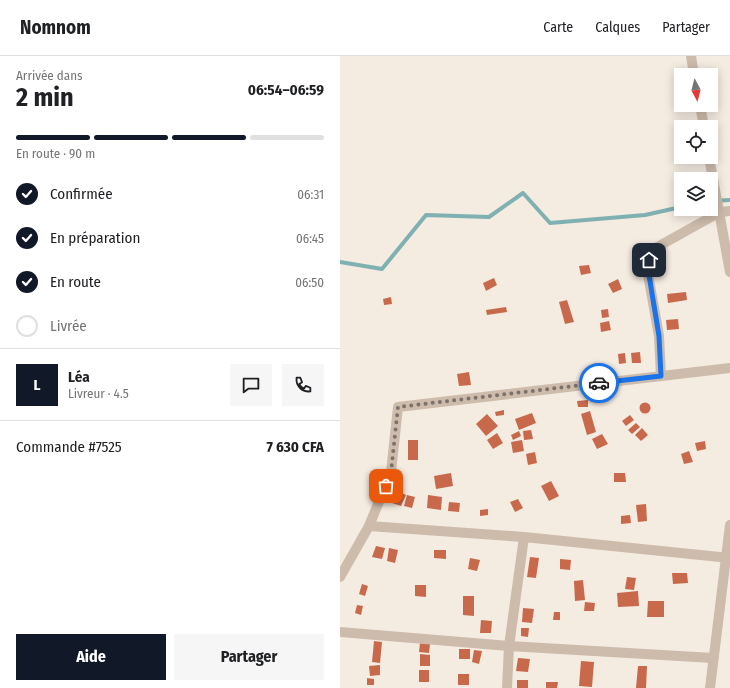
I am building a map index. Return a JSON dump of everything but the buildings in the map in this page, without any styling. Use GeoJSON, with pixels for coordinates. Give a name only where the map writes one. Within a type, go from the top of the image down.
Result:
{"type":"FeatureCollection","features":[{"type":"Feature","properties":{"kind":"street"},"geometry":{"type":"LineString","coordinates":[[691,56],[693,68]]}},
{"type":"Feature","properties":{"kind":"street"},"geometry":{"type":"LineString","coordinates":[[710,164],[730,272]]}},
{"type":"Feature","properties":{"kind":"street"},"geometry":{"type":"LineString","coordinates":[[661,376],[659,336],[648,269],[650,251],[720,212],[730,211]]}},
{"type":"Feature","properties":{"kind":"street"},"geometry":{"type":"LineString","coordinates":[[340,577],[370,526],[391,472],[398,407],[730,368]]}},
{"type":"Feature","properties":{"kind":"street"},"geometry":{"type":"LineString","coordinates":[[710,688],[728,558],[730,525]]}},
{"type":"Feature","properties":{"kind":"street"},"geometry":{"type":"LineString","coordinates":[[370,526],[524,537],[728,558]]}},
{"type":"Feature","properties":{"kind":"street"},"geometry":{"type":"LineString","coordinates":[[507,688],[509,646],[524,537]]}},
{"type":"Feature","properties":{"kind":"street"},"geometry":{"type":"LineString","coordinates":[[340,632],[509,646],[713,658]]}},
{"type":"Feature","properties":{"kind":"waterway"},"geometry":{"type":"LineString","coordinates":[[340,262],[382,269],[426,215],[489,217],[523,193],[550,223],[645,215],[674,209]]}},
{"type":"Feature","properties":{"kind":"waterway"},"geometry":{"type":"LineString","coordinates":[[718,201],[730,200]]}},
{"type":"Feature","properties":{"kind":"way so far"},"geometry":{"type":"LineString","coordinates":[[386,486],[391,472],[398,407],[599,383]]}},
{"type":"Feature","properties":{"kind":"route"},"geometry":{"type":"LineString","coordinates":[[599,383],[661,376],[659,336],[648,269],[649,260]]}}]}
